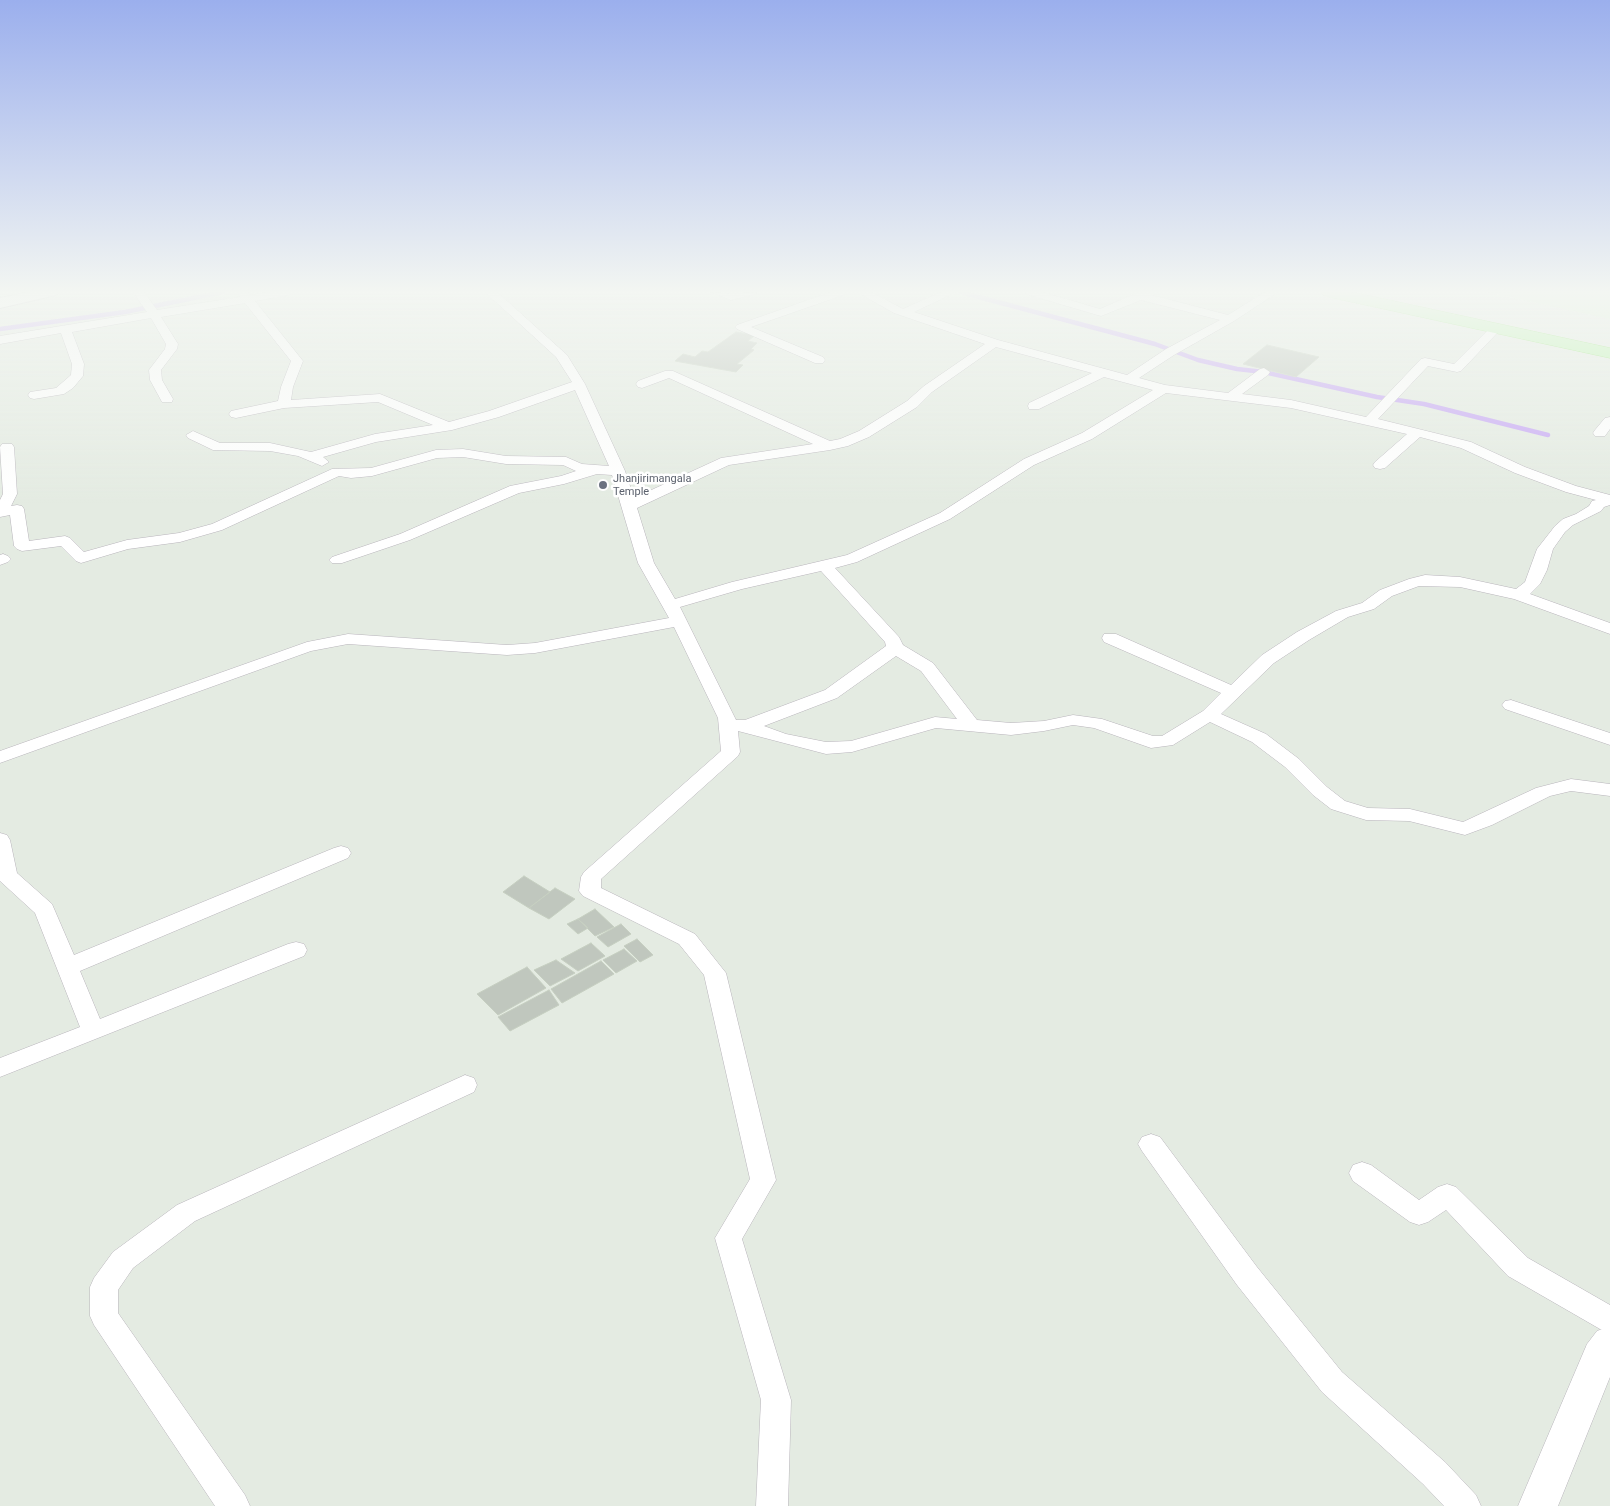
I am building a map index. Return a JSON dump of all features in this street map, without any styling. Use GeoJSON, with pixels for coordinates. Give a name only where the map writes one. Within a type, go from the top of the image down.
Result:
{"type":"FeatureCollection","features":[{"type":"Feature","properties":{"kind":"street"},"geometry":{"type":"LineString","coordinates":[[34,395],[60,391],[69,386],[77,376],[77,362]]}},
{"type":"Feature","properties":{"kind":"street"},"geometry":{"type":"LineString","coordinates":[[162,362],[156,370],[156,380],[167,399]]}},
{"type":"Feature","properties":{"kind":"street"},"geometry":{"type":"LineString","coordinates":[[284,404],[287,388],[297,362]]}},
{"type":"Feature","properties":{"kind":"street"},"geometry":{"type":"LineString","coordinates":[[566,362],[579,384],[618,471],[646,563],[675,613],[727,718],[737,725],[781,738],[826,748],[852,746],[935,722],[1011,729],[1044,726],[1073,720],[1096,723],[1128,732],[1151,742],[1166,741],[1209,715],[1268,659],[1303,636],[1342,614],[1368,606],[1386,593],[1425,580],[1460,582],[1519,595],[1610,629]]}},
{"type":"Feature","properties":{"kind":"street"},"geometry":{"type":"LineString","coordinates":[[629,506],[726,461],[843,444],[888,420],[966,362]]}},
{"type":"Feature","properties":{"kind":"street"},"geometry":{"type":"LineString","coordinates":[[1067,362],[1130,378],[1164,389],[1291,404],[1370,420],[1466,445],[1520,470],[1571,489],[1610,500]]}},
{"type":"Feature","properties":{"kind":"street"},"geometry":{"type":"LineString","coordinates":[[1130,378],[1154,362]]}},
{"type":"Feature","properties":{"kind":"street"},"geometry":{"type":"LineString","coordinates":[[1370,420],[1425,362]]}},
{"type":"Feature","properties":{"kind":"street"},"geometry":{"type":"LineString","coordinates":[[1426,362],[1457,368],[1463,362]]}},
{"type":"Feature","properties":{"kind":"street"},"geometry":{"type":"LineString","coordinates":[[1034,406],[1104,372]]}},
{"type":"Feature","properties":{"kind":"street"},"geometry":{"type":"LineString","coordinates":[[1230,397],[1264,372]]}},
{"type":"Feature","properties":{"kind":"street"},"geometry":{"type":"LineString","coordinates":[[642,384],[669,374],[830,446]]}},
{"type":"Feature","properties":{"kind":"street"},"geometry":{"type":"LineString","coordinates":[[312,456],[375,438],[447,427],[511,409],[579,384]]}},
{"type":"Feature","properties":{"kind":"street"},"geometry":{"type":"LineString","coordinates":[[0,756],[307,647],[348,639],[507,650],[535,648],[675,613],[738,585],[852,559],[945,516],[1029,462],[1087,436],[1164,389]]}},
{"type":"Feature","properties":{"kind":"street"},"geometry":{"type":"LineString","coordinates":[[236,414],[284,404],[380,398],[447,427]]}},
{"type":"Feature","properties":{"kind":"street"},"geometry":{"type":"LineString","coordinates":[[1610,421],[1605,434],[1610,444]]}},
{"type":"Feature","properties":{"kind":"street"},"geometry":{"type":"LineString","coordinates":[[1380,465],[1417,432]]}},
{"type":"Feature","properties":{"kind":"street"},"geometry":{"type":"LineString","coordinates":[[193,434],[218,447],[262,446],[312,456],[338,472],[351,474],[372,472],[450,452],[506,460],[566,461],[580,468],[618,471]]}},
{"type":"Feature","properties":{"kind":"street"},"geometry":{"type":"LineString","coordinates":[[0,513],[10,494],[7,447]]}},
{"type":"Feature","properties":{"kind":"street"},"geometry":{"type":"LineString","coordinates":[[337,560],[405,536],[515,489],[564,480],[595,470]]}},
{"type":"Feature","properties":{"kind":"street"},"geometry":{"type":"LineString","coordinates":[[0,513],[17,509],[22,546],[65,542],[80,558],[127,545],[180,537],[217,527],[338,472]]}},
{"type":"Feature","properties":{"kind":"street"},"geometry":{"type":"LineString","coordinates":[[1519,595],[1532,584],[1539,570],[1545,549],[1556,533],[1568,522],[1596,508],[1597,504],[1610,500]]}},
{"type":"Feature","properties":{"kind":"street"},"geometry":{"type":"LineString","coordinates":[[824,565],[893,641],[895,648],[927,667],[970,724]]}},
{"type":"Feature","properties":{"kind":"street"},"geometry":{"type":"LineString","coordinates":[[1110,638],[1233,692]]}},
{"type":"Feature","properties":{"kind":"street"},"geometry":{"type":"LineString","coordinates":[[737,725],[831,694],[895,648]]}},
{"type":"Feature","properties":{"kind":"street"},"geometry":{"type":"LineString","coordinates":[[1512,705],[1610,739]]}},
{"type":"Feature","properties":{"kind":"street"},"geometry":{"type":"LineString","coordinates":[[1209,715],[1258,738],[1292,763],[1320,791],[1338,804],[1366,814],[1410,815],[1447,826],[1465,829],[1486,821],[1543,792],[1571,785],[1610,790]]}},
{"type":"Feature","properties":{"kind":"street"},"geometry":{"type":"LineString","coordinates":[[737,725],[730,752],[591,877],[590,891],[687,939],[715,974],[762,1180],[728,1238],[776,1400],[772,1506]]}},
{"type":"Feature","properties":{"kind":"street"},"geometry":{"type":"LineString","coordinates":[[0,840],[7,876],[44,908],[93,1031]]}},
{"type":"Feature","properties":{"kind":"street"},"geometry":{"type":"LineString","coordinates":[[67,967],[341,854]]}},
{"type":"Feature","properties":{"kind":"street"},"geometry":{"type":"LineString","coordinates":[[0,1068],[296,950]]}},
{"type":"Feature","properties":{"kind":"street"},"geometry":{"type":"LineString","coordinates":[[234,1506],[104,1316],[104,1287],[122,1260],[186,1214],[464,1085]]}},
{"type":"Feature","properties":{"kind":"street"},"geometry":{"type":"LineString","coordinates":[[1151,1144],[1247,1276],[1332,1382],[1434,1473],[1465,1506]]}},
{"type":"Feature","properties":{"kind":"street"},"geometry":{"type":"LineString","coordinates":[[1362,1174],[1419,1214],[1447,1195],[1518,1267],[1610,1320]]}},
{"type":"Feature","properties":{"kind":"street"},"geometry":{"type":"LineString","coordinates":[[1538,1506],[1600,1356],[1610,1343]]}},
{"type":"Feature","properties":{"kind":"building"},"geometry":{"type":"Polygon","coordinates":[[[682,362],[739,362],[737,364],[743,365],[736,372],[682,362]]]}},
{"type":"Feature","properties":{"kind":"building"},"geometry":{"type":"Polygon","coordinates":[[[1245,362],[1313,362],[1296,377],[1243,364],[1245,362]]]}},
{"type":"Feature","properties":{"kind":"building"},"geometry":{"type":"Polygon","coordinates":[[[524,876],[550,892],[529,908],[503,892],[524,876]]]}},
{"type":"Feature","properties":{"kind":"building"},"geometry":{"type":"Polygon","coordinates":[[[555,888],[575,899],[549,919],[529,908],[555,888]]]}},
{"type":"Feature","properties":{"kind":"building"},"geometry":{"type":"Polygon","coordinates":[[[595,909],[614,927],[595,936],[578,919],[595,909]]]}},
{"type":"Feature","properties":{"kind":"building"},"geometry":{"type":"Polygon","coordinates":[[[578,919],[588,928],[578,934],[567,924],[578,919]]]}},
{"type":"Feature","properties":{"kind":"building"},"geometry":{"type":"Polygon","coordinates":[[[621,924],[631,934],[608,947],[597,937],[621,924]]]}},
{"type":"Feature","properties":{"kind":"building"},"geometry":{"type":"Polygon","coordinates":[[[637,939],[653,955],[640,962],[624,946],[637,939]]]}},
{"type":"Feature","properties":{"kind":"building"},"geometry":{"type":"Polygon","coordinates":[[[591,943],[605,956],[578,971],[561,959],[591,943]]]}},
{"type":"Feature","properties":{"kind":"building"},"geometry":{"type":"Polygon","coordinates":[[[624,949],[637,961],[616,973],[603,960],[624,949]]]}},
{"type":"Feature","properties":{"kind":"building"},"geometry":{"type":"Polygon","coordinates":[[[556,960],[575,973],[550,986],[534,970],[556,960]]]}},
{"type":"Feature","properties":{"kind":"building"},"geometry":{"type":"Polygon","coordinates":[[[601,961],[614,974],[562,1003],[551,989],[601,961]]]}},
{"type":"Feature","properties":{"kind":"building"},"geometry":{"type":"Polygon","coordinates":[[[527,967],[546,988],[498,1015],[477,994],[527,967]]]}},
{"type":"Feature","properties":{"kind":"building"},"geometry":{"type":"Polygon","coordinates":[[[549,990],[559,1005],[510,1031],[498,1017],[549,990]]]}},
{"type":"Feature","properties":{"kind":"waterway"},"geometry":{"type":"LineString","coordinates":[[1208,362],[1237,369],[1264,372],[1377,397],[1424,404],[1548,435]]}},
{"type":"Feature","properties":{"kind":"place","name":"Jhanjirimangala Temple"},"geometry":{"type":"Point","coordinates":[603,485]}}]}
